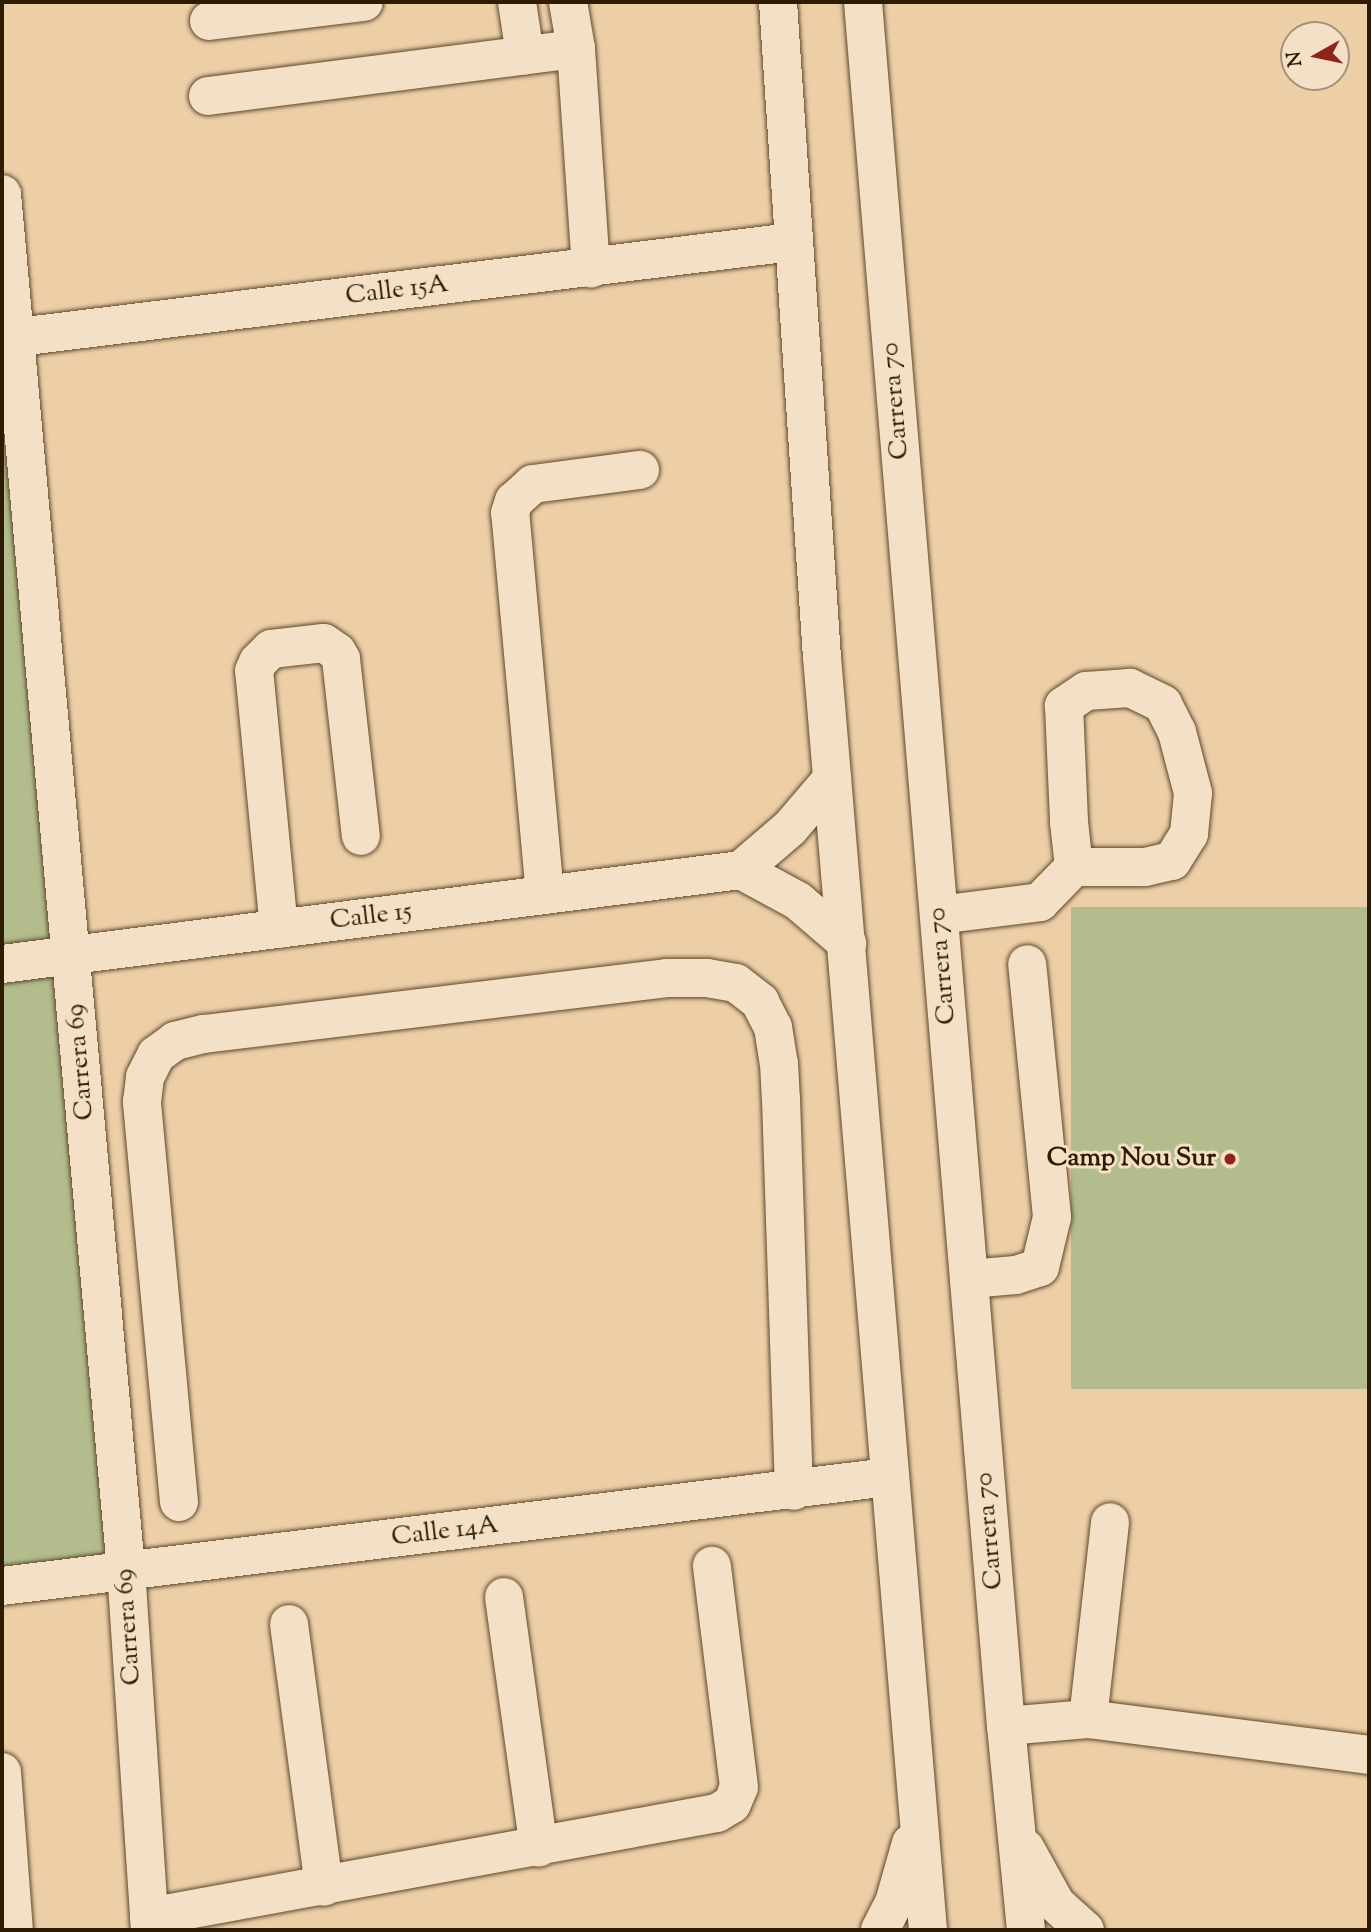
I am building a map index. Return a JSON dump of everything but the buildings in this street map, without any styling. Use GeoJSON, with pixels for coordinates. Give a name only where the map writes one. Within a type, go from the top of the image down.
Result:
{"type":"FeatureCollection","features":[{"type":"Feature","properties":{"kind":"street"},"geometry":{"type":"LineString","coordinates":[[209,22],[364,2]]}},
{"type":"Feature","properties":{"kind":"street"},"geometry":{"type":"LineString","coordinates":[[517,2],[525,55]]}},
{"type":"Feature","properties":{"kind":"street"},"geometry":{"type":"LineString","coordinates":[[568,2],[576,49],[591,268]]}},
{"type":"Feature","properties":{"kind":"street"},"geometry":{"type":"LineString","coordinates":[[778,2],[792,242],[832,779],[888,1477],[928,1930]]}},
{"type":"Feature","properties":{"kind":"street","name":"Carrera 70"},"geometry":{"type":"LineString","coordinates":[[863,2],[1006,1726],[1026,1930]]}},
{"type":"Feature","properties":{"kind":"street"},"geometry":{"type":"LineString","coordinates":[[208,96],[576,49]]}},
{"type":"Feature","properties":{"kind":"street","name":"Carrera 69"},"geometry":{"type":"LineString","coordinates":[[2,194],[8,338],[71,955],[126,1569],[150,1924]]}},
{"type":"Feature","properties":{"kind":"street","name":"Calle 15A"},"geometry":{"type":"LineString","coordinates":[[8,338],[792,242]]}},
{"type":"Feature","properties":{"kind":"street"},"geometry":{"type":"LineString","coordinates":[[545,895],[510,513],[514,501],[533,484],[640,470]]}},
{"type":"Feature","properties":{"kind":"street"},"geometry":{"type":"LineString","coordinates":[[279,929],[254,671],[258,662],[271,649],[324,643],[337,652],[341,659],[361,836]]}},
{"type":"Feature","properties":{"kind":"street"},"geometry":{"type":"LineString","coordinates":[[939,915],[1040,902],[1074,867],[1145,867],[1172,861],[1189,834],[1193,793],[1177,733],[1163,704],[1130,688],[1086,691],[1064,706],[1069,822],[1074,867]]}},
{"type":"Feature","properties":{"kind":"street"},"geometry":{"type":"LineString","coordinates":[[832,779],[790,828],[741,870],[798,901],[847,943]]}},
{"type":"Feature","properties":{"kind":"street","name":"Calle 15"},"geometry":{"type":"LineString","coordinates":[[2,964],[741,870]]}},
{"type":"Feature","properties":{"kind":"street"},"geometry":{"type":"LineString","coordinates":[[969,1279],[1016,1275],[1040,1267],[1052,1217],[1027,964]]}},
{"type":"Feature","properties":{"kind":"street"},"geometry":{"type":"LineString","coordinates":[[179,1502],[142,1102],[145,1077],[156,1055],[175,1041],[204,1034],[667,978],[736,983],[760,1002],[772,1027],[779,1063],[781,1099],[794,1491]]}},
{"type":"Feature","properties":{"kind":"street","name":"Calle 14A"},"geometry":{"type":"LineString","coordinates":[[2,1586],[126,1569],[794,1491],[888,1477]]}},
{"type":"Feature","properties":{"kind":"street"},"geometry":{"type":"LineString","coordinates":[[1088,1719],[1110,1522]]}},
{"type":"Feature","properties":{"kind":"street"},"geometry":{"type":"LineString","coordinates":[[150,1924],[324,1887],[701,1818],[732,1804],[739,1787],[738,1766],[712,1566]]}},
{"type":"Feature","properties":{"kind":"street"},"geometry":{"type":"LineString","coordinates":[[504,1597],[539,1848]]}},
{"type":"Feature","properties":{"kind":"street"},"geometry":{"type":"LineString","coordinates":[[289,1624],[324,1887]]}},
{"type":"Feature","properties":{"kind":"street"},"geometry":{"type":"LineString","coordinates":[[1006,1726],[1088,1719],[1369,1755]]}},
{"type":"Feature","properties":{"kind":"street"},"geometry":{"type":"LineString","coordinates":[[2,1772],[14,1930]]}},
{"type":"Feature","properties":{"kind":"street"},"geometry":{"type":"LineString","coordinates":[[1013,1807],[1028,1858],[1056,1903],[1085,1930]]}},
{"type":"Feature","properties":{"kind":"street"},"geometry":{"type":"LineString","coordinates":[[880,1930],[894,1903],[908,1858],[916,1810]]}},
{"type":"Feature","properties":{"kind":"green space"},"geometry":{"type":"Polygon","coordinates":[[[2,339],[126,1569],[2,1586],[2,339]]]}},
{"type":"Feature","properties":{"kind":"green space","name":"Camp Nou Sur"},"geometry":{"type":"Polygon","coordinates":[[[1071,907],[1369,907],[1369,1389],[1071,1389],[1071,907]]]}},
{"type":"Feature","properties":{"kind":"place","name":"Camp Nou Sur"},"geometry":{"type":"Point","coordinates":[1230,1159]}}]}
